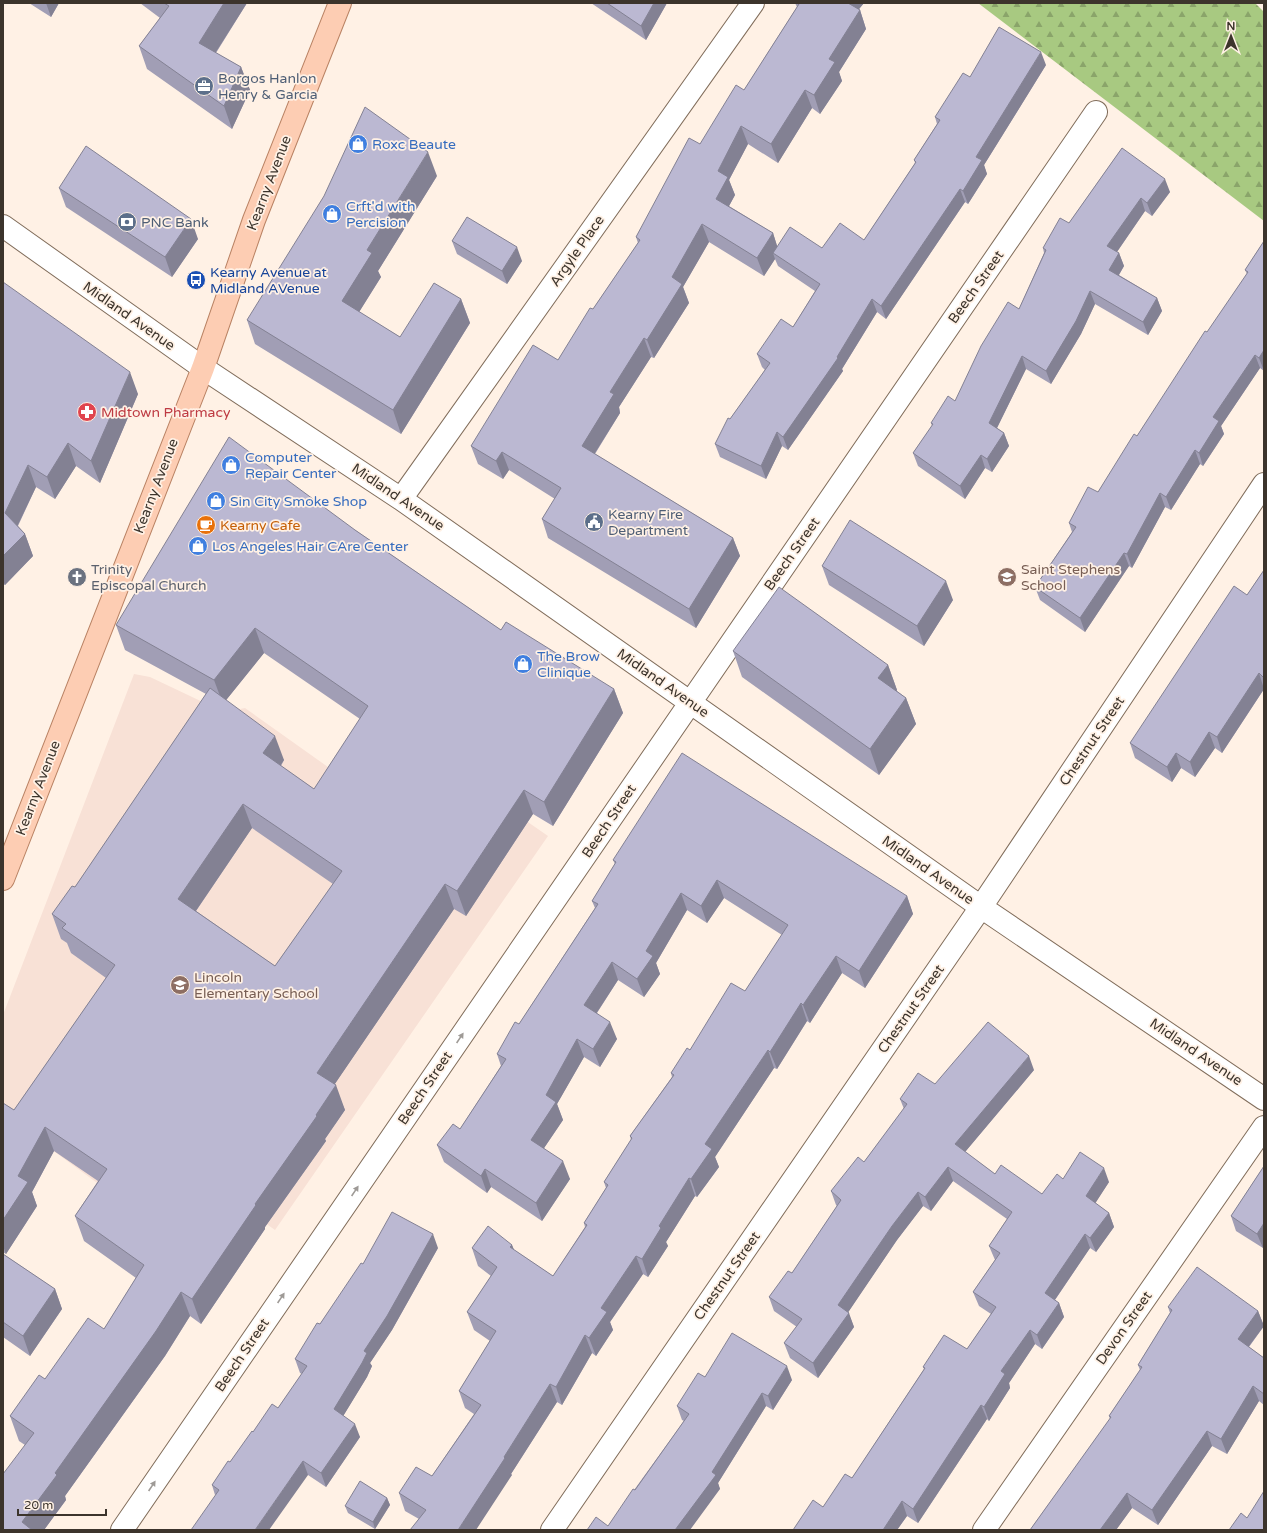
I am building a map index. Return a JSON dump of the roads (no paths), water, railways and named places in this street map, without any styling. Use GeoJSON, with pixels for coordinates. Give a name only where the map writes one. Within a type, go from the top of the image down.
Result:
{"type":"FeatureCollection","features":[{"type":"Feature","properties":{"kind":"main road","name":"Kearny Avenue"},"geometry":{"type":"LineString","coordinates":[[3,879],[202,368],[254,220],[340,3]]}},
{"type":"Feature","properties":{"kind":"street","name":"Argyle Place"},"geometry":{"type":"LineString","coordinates":[[402,499],[753,3]]}},
{"type":"Feature","properties":{"kind":"street","name":"Beech Street"},"geometry":{"type":"LineString","coordinates":[[122,1530],[1096,112]]}},
{"type":"Feature","properties":{"kind":"street","name":"Midland Avenue"},"geometry":{"type":"LineString","coordinates":[[3,226],[202,368],[402,499],[981,907],[1264,1098]]}},
{"type":"Feature","properties":{"kind":"street","name":"Chestnut Street"},"geometry":{"type":"LineString","coordinates":[[552,1530],[981,907],[1264,484]]}},
{"type":"Feature","properties":{"kind":"street","name":"Devon Street"},"geometry":{"type":"LineString","coordinates":[[984,1530],[1264,1127]]}},
{"type":"Feature","properties":{"kind":"place","name":"Borgos Hanlon Henry & Garcia"},"geometry":{"type":"Point","coordinates":[204,86]}},
{"type":"Feature","properties":{"kind":"place","name":"Roxc Beaute"},"geometry":{"type":"Point","coordinates":[358,144]}},
{"type":"Feature","properties":{"kind":"place","name":"Crft'd with Percision"},"geometry":{"type":"Point","coordinates":[332,214]}},
{"type":"Feature","properties":{"kind":"place","name":"PNC Bank"},"geometry":{"type":"Point","coordinates":[127,222]}},
{"type":"Feature","properties":{"kind":"place","name":"Kearny Avenue at Midland AVenue"},"geometry":{"type":"Point","coordinates":[196,280]}},
{"type":"Feature","properties":{"kind":"place","name":"Midtown Pharmacy"},"geometry":{"type":"Point","coordinates":[87,412]}},
{"type":"Feature","properties":{"kind":"place","name":"Computer Repair Center"},"geometry":{"type":"Point","coordinates":[231,465]}},
{"type":"Feature","properties":{"kind":"place","name":"Sin City Smoke Shop"},"geometry":{"type":"Point","coordinates":[216,501]}},
{"type":"Feature","properties":{"kind":"place","name":"Kearny Fire Department"},"geometry":{"type":"Point","coordinates":[594,522]}},
{"type":"Feature","properties":{"kind":"place","name":"Kearny Cafe"},"geometry":{"type":"Point","coordinates":[206,525]}},
{"type":"Feature","properties":{"kind":"place","name":"Los Angeles Hair CAre Center"},"geometry":{"type":"Point","coordinates":[198,546]}},
{"type":"Feature","properties":{"kind":"place","name":"Trinity Episcopal Church"},"geometry":{"type":"Point","coordinates":[77,577]}},
{"type":"Feature","properties":{"kind":"place","name":"Saint Stephens School"},"geometry":{"type":"Point","coordinates":[1007,577]}},
{"type":"Feature","properties":{"kind":"place","name":"The Brow Clinique"},"geometry":{"type":"Point","coordinates":[523,664]}},
{"type":"Feature","properties":{"kind":"place","name":"Lincoln Elementary School"},"geometry":{"type":"Point","coordinates":[180,985]}}]}
